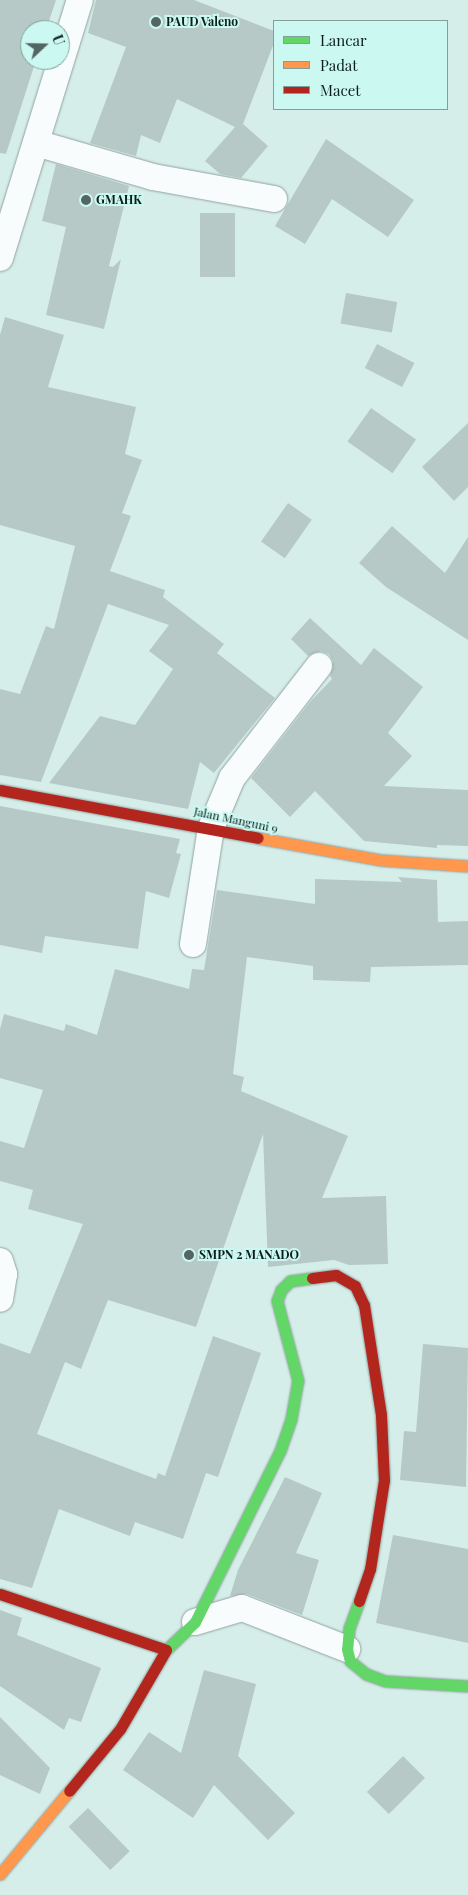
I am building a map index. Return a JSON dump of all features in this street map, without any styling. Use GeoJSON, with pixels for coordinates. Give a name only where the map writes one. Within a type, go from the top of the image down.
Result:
{"type":"FeatureCollection","features":[{"type":"Feature","properties":{"kind":"street"},"geometry":{"type":"LineString","coordinates":[[0,258],[80,0]]}},
{"type":"Feature","properties":{"kind":"street"},"geometry":{"type":"LineString","coordinates":[[36,143],[153,177],[274,199]]}},
{"type":"Feature","properties":{"kind":"street"},"geometry":{"type":"LineString","coordinates":[[193,944],[211,828],[232,778],[319,666]]}},
{"type":"Feature","properties":{"kind":"street","name":"Jalan Manguni 9"},"geometry":{"type":"LineString","coordinates":[[0,790],[380,860],[468,866]]}},
{"type":"Feature","properties":{"kind":"street"},"geometry":{"type":"LineString","coordinates":[[0,1261],[4,1274],[0,1299]]}},
{"type":"Feature","properties":{"kind":"street"},"geometry":{"type":"LineString","coordinates":[[0,1874],[120,1730],[166,1650],[195,1622],[280,1451],[296,1403],[298,1381],[277,1301],[281,1290],[290,1281],[336,1275],[355,1286],[364,1305],[380,1414],[384,1480],[372,1561],[349,1628],[346,1649],[357,1669],[385,1681],[468,1686]]}},
{"type":"Feature","properties":{"kind":"street"},"geometry":{"type":"LineString","coordinates":[[0,1594],[166,1650]]}},
{"type":"Feature","properties":{"kind":"street"},"geometry":{"type":"LineString","coordinates":[[195,1622],[242,1608],[346,1649]]}},
{"type":"Feature","properties":{"kind":"building"},"geometry":{"type":"Polygon","coordinates":[[[0,0],[56,0],[49,20],[20,20],[20,70],[33,70],[6,154],[0,153],[0,0]]]}},
{"type":"Feature","properties":{"kind":"building"},"geometry":{"type":"Polygon","coordinates":[[[96,0],[194,0],[273,31],[273,46],[243,124],[268,146],[241,178],[220,174],[205,161],[235,127],[177,99],[160,143],[141,135],[136,156],[90,143],[126,47],[88,33],[96,0]]]}},
{"type":"Feature","properties":{"kind":"building"},"geometry":{"type":"Polygon","coordinates":[[[326,139],[414,200],[388,237],[332,199],[305,244],[275,226],[326,139]]]}},
{"type":"Feature","properties":{"kind":"building"},"geometry":{"type":"Polygon","coordinates":[[[56,164],[129,186],[109,266],[113,267],[121,259],[104,329],[46,315],[66,227],[42,221],[56,164]]]}},
{"type":"Feature","properties":{"kind":"building"},"geometry":{"type":"Polygon","coordinates":[[[200,213],[235,213],[235,277],[200,277],[200,213]]]}},
{"type":"Feature","properties":{"kind":"building"},"geometry":{"type":"Polygon","coordinates":[[[346,293],[397,302],[392,333],[341,324],[346,293]]]}},
{"type":"Feature","properties":{"kind":"building"},"geometry":{"type":"Polygon","coordinates":[[[5,317],[64,335],[48,387],[136,407],[125,454],[142,460],[122,513],[131,516],[110,571],[165,590],[163,597],[224,644],[217,653],[275,698],[214,773],[200,762],[188,809],[49,783],[100,716],[135,725],[173,669],[149,651],[169,625],[108,604],[41,782],[0,775],[0,689],[20,694],[46,626],[54,629],[75,546],[0,525],[0,335],[5,317]]]}},
{"type":"Feature","properties":{"kind":"building"},"geometry":{"type":"Polygon","coordinates":[[[377,344],[414,363],[402,387],[365,368],[377,344]]]}},
{"type":"Feature","properties":{"kind":"building"},"geometry":{"type":"Polygon","coordinates":[[[371,408],[416,440],[393,473],[347,442],[371,408]]]}},
{"type":"Feature","properties":{"kind":"building"},"geometry":{"type":"Polygon","coordinates":[[[468,423],[468,487],[454,501],[422,467],[468,423]]]}},
{"type":"Feature","properties":{"kind":"building"},"geometry":{"type":"Polygon","coordinates":[[[288,503],[312,520],[285,558],[261,542],[288,503]]]}},
{"type":"Feature","properties":{"kind":"building"},"geometry":{"type":"Polygon","coordinates":[[[392,526],[445,573],[468,537],[468,640],[386,587],[359,563],[392,526]]]}},
{"type":"Feature","properties":{"kind":"building"},"geometry":{"type":"Polygon","coordinates":[[[310,618],[361,665],[374,648],[423,687],[388,733],[412,756],[384,786],[468,790],[468,846],[437,845],[437,848],[364,841],[315,791],[290,817],[251,778],[310,702],[332,679],[330,676],[333,661],[329,654],[321,651],[308,656],[291,639],[310,618]]]}},
{"type":"Feature","properties":{"kind":"building"},"geometry":{"type":"Polygon","coordinates":[[[0,806],[180,839],[176,853],[181,854],[169,898],[146,891],[138,949],[45,936],[42,953],[0,945],[0,806]]]}},
{"type":"Feature","properties":{"kind":"building"},"geometry":{"type":"Polygon","coordinates":[[[398,877],[437,880],[438,922],[468,921],[468,965],[371,967],[370,982],[313,980],[313,966],[247,957],[233,1074],[244,1077],[241,1091],[348,1136],[322,1198],[386,1196],[388,1264],[349,1265],[334,1260],[268,1267],[263,1134],[196,1327],[108,1300],[81,1369],[65,1362],[37,1434],[156,1479],[158,1473],[165,1476],[213,1336],[261,1353],[218,1477],[206,1473],[183,1539],[135,1522],[130,1536],[59,1509],[32,1588],[0,1579],[0,1343],[30,1354],[83,1224],[28,1209],[33,1190],[0,1181],[0,1141],[24,1148],[43,1090],[0,1078],[0,1029],[4,1014],[64,1031],[66,1024],[97,1035],[115,969],[189,989],[192,969],[204,970],[217,890],[315,904],[315,879],[402,882],[398,877]]]}},
{"type":"Feature","properties":{"kind":"building"},"geometry":{"type":"Polygon","coordinates":[[[423,1344],[468,1348],[466,1487],[400,1480],[404,1431],[416,1432],[423,1344]]]}},
{"type":"Feature","properties":{"kind":"building"},"geometry":{"type":"Polygon","coordinates":[[[285,1477],[322,1493],[296,1553],[319,1560],[302,1615],[247,1594],[230,1596],[238,1570],[285,1477]]]}},
{"type":"Feature","properties":{"kind":"building"},"geometry":{"type":"Polygon","coordinates":[[[393,1535],[468,1549],[468,1643],[376,1623],[393,1535]]]}},
{"type":"Feature","properties":{"kind":"building"},"geometry":{"type":"Polygon","coordinates":[[[0,1610],[22,1618],[17,1635],[101,1668],[81,1722],[69,1718],[64,1730],[0,1686],[0,1610]]]}},
{"type":"Feature","properties":{"kind":"building"},"geometry":{"type":"Polygon","coordinates":[[[204,1670],[256,1684],[238,1756],[295,1813],[268,1840],[214,1785],[193,1818],[123,1770],[149,1732],[181,1753],[204,1670]]]}},
{"type":"Feature","properties":{"kind":"building"},"geometry":{"type":"Polygon","coordinates":[[[0,1717],[50,1768],[40,1794],[0,1775],[0,1717]]]}},
{"type":"Feature","properties":{"kind":"building"},"geometry":{"type":"Polygon","coordinates":[[[403,1756],[425,1778],[389,1814],[367,1792],[403,1756]]]}},
{"type":"Feature","properties":{"kind":"building"},"geometry":{"type":"Polygon","coordinates":[[[88,1808],[130,1851],[110,1870],[69,1827],[88,1808]]]}},
{"type":"Feature","properties":{"kind":"traffic: fast"},"geometry":{"type":"LineString","coordinates":[[166,1650],[195,1622],[280,1451],[291,1419],[298,1381],[277,1301],[281,1290],[290,1281],[312,1278]]}},
{"type":"Feature","properties":{"kind":"traffic: fast"},"geometry":{"type":"LineString","coordinates":[[359,1601],[349,1628],[347,1649],[350,1661],[366,1674],[385,1681],[468,1686]]}},
{"type":"Feature","properties":{"kind":"traffic: slow"},"geometry":{"type":"LineString","coordinates":[[258,838],[380,860],[468,866]]}},
{"type":"Feature","properties":{"kind":"traffic: slow"},"geometry":{"type":"LineString","coordinates":[[0,1874],[69,1791]]}},
{"type":"Feature","properties":{"kind":"traffic: jam"},"geometry":{"type":"LineString","coordinates":[[0,790],[258,838]]}},
{"type":"Feature","properties":{"kind":"traffic: jam"},"geometry":{"type":"LineString","coordinates":[[312,1278],[336,1275],[355,1286],[364,1305],[381,1415],[384,1480],[370,1569],[359,1601]]}},
{"type":"Feature","properties":{"kind":"traffic: jam"},"geometry":{"type":"LineString","coordinates":[[0,1594],[166,1650],[120,1729],[69,1791]]}},
{"type":"Feature","properties":{"kind":"place","name":"PAUD Valeno"},"geometry":{"type":"Point","coordinates":[156,22]}},
{"type":"Feature","properties":{"kind":"place","name":"GMAHK"},"geometry":{"type":"Point","coordinates":[86,200]}},
{"type":"Feature","properties":{"kind":"place","name":"SMPN 2 MANADO"},"geometry":{"type":"Point","coordinates":[189,1255]}}]}
